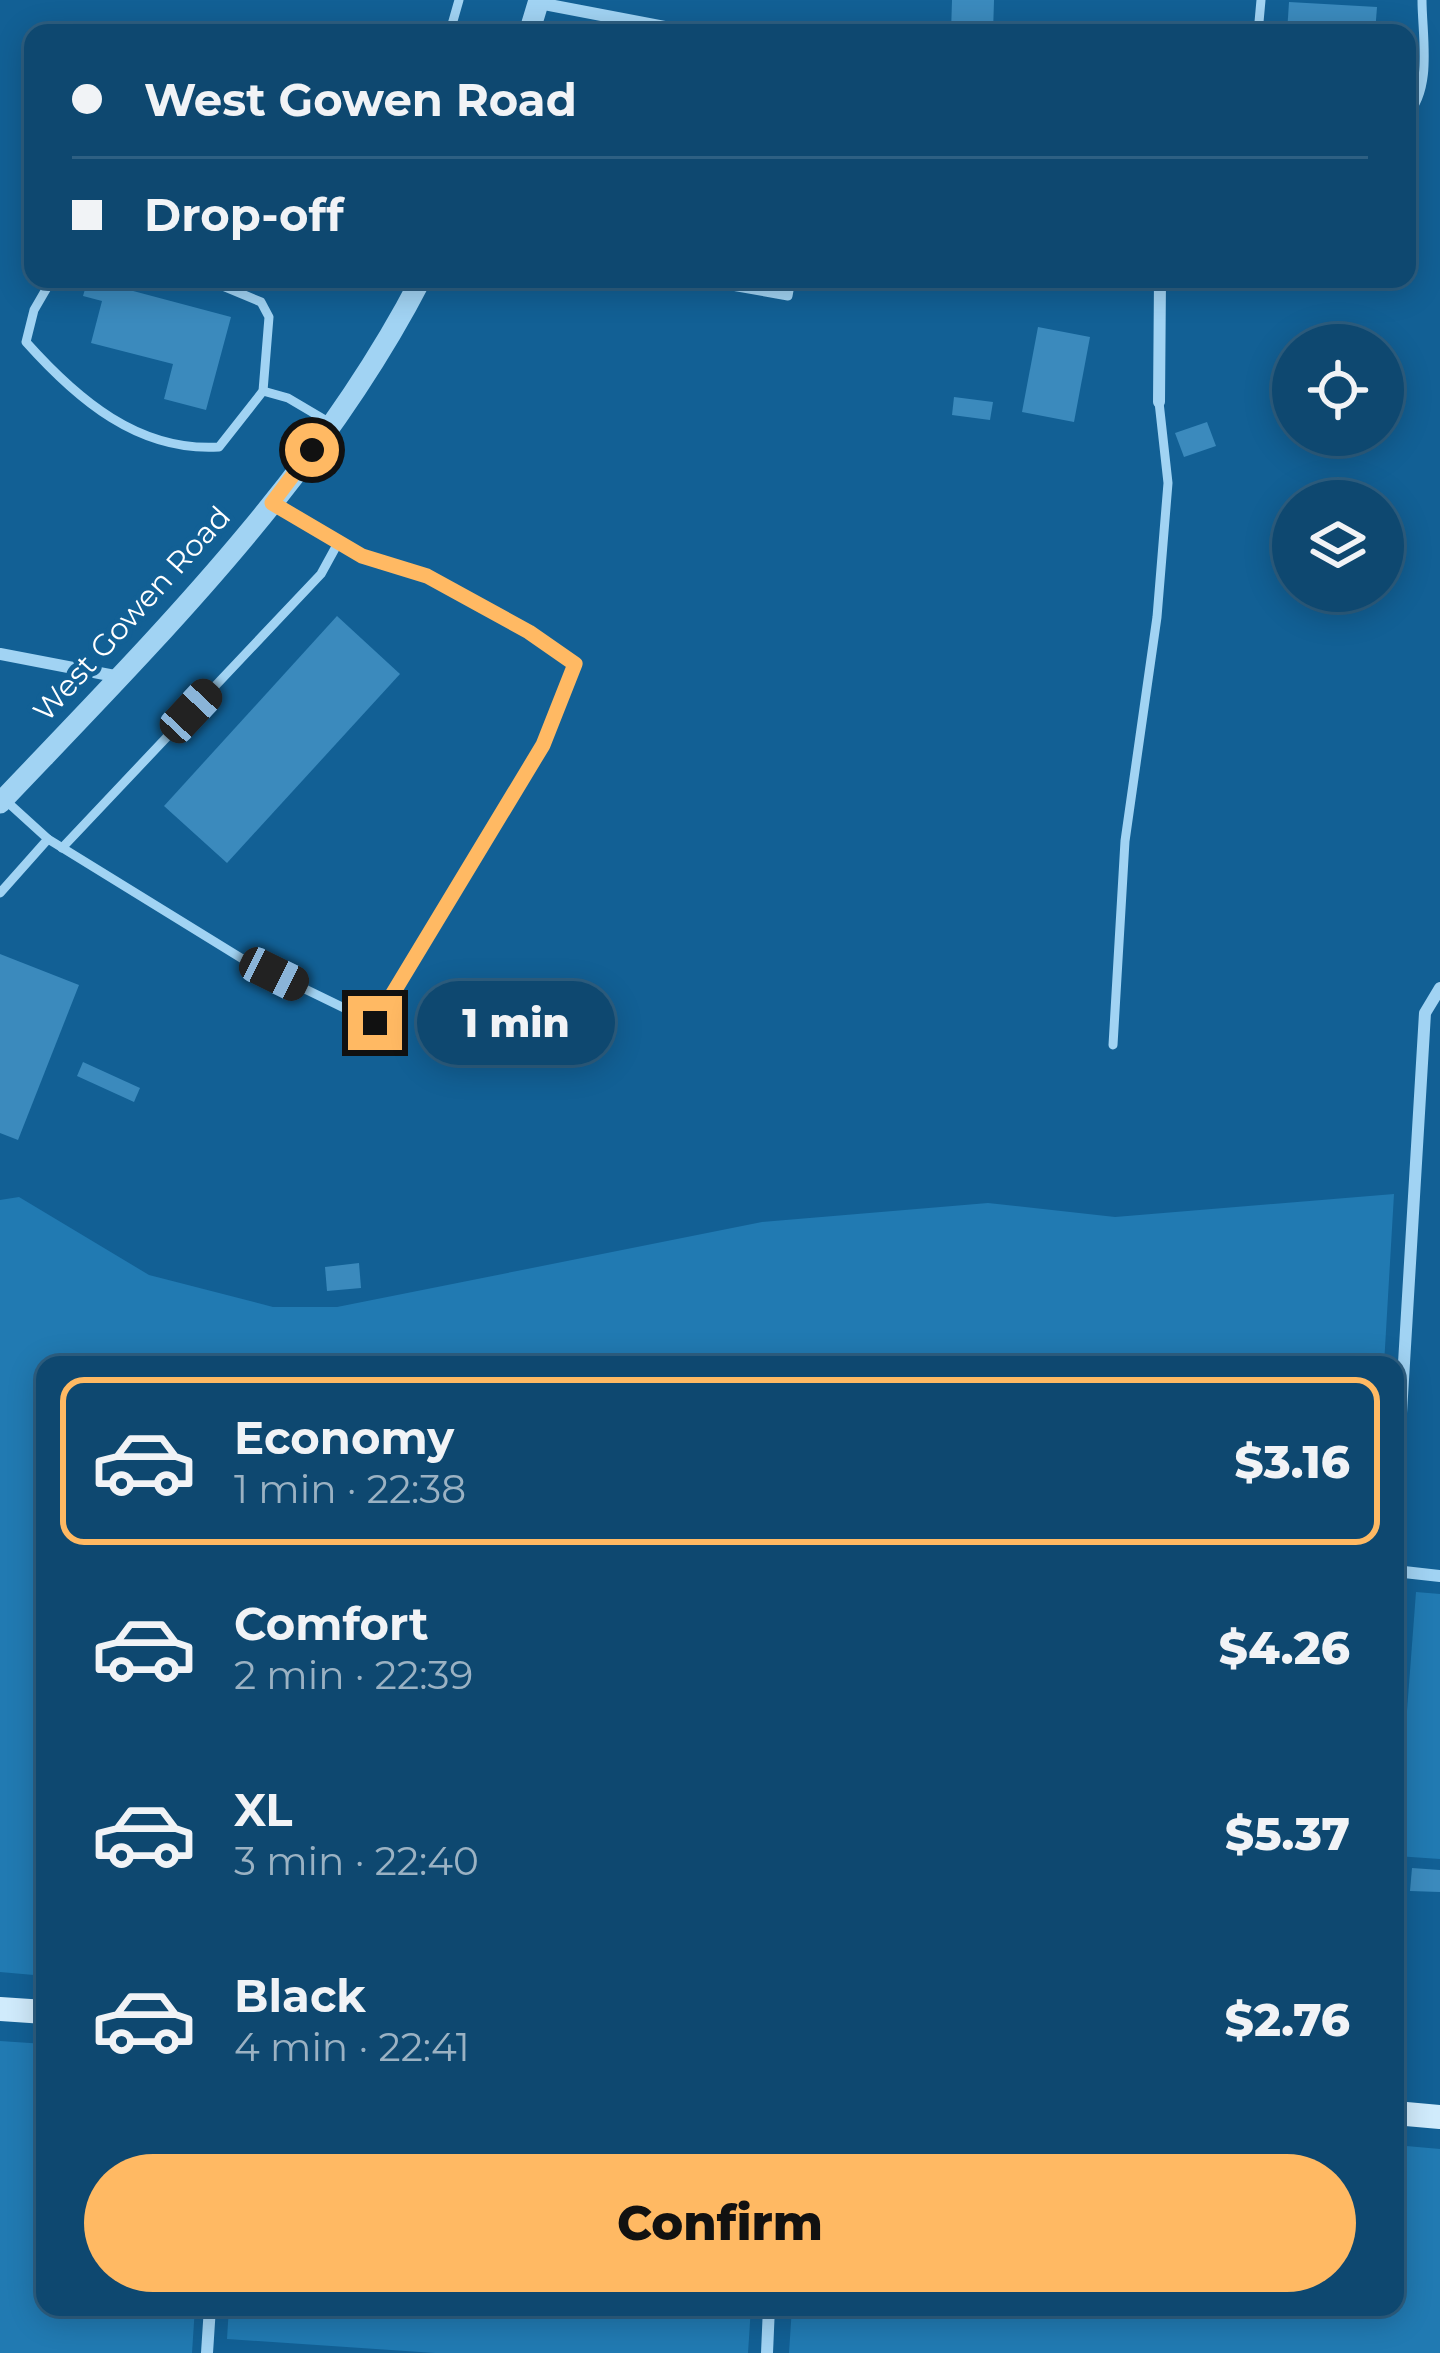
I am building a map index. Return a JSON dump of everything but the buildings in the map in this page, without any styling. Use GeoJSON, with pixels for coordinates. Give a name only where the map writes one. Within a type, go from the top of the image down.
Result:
{"type":"FeatureCollection","features":[{"type":"Feature","properties":{"kind":"main road"},"geometry":{"type":"LineString","coordinates":[[0,2009],[36,2011]]}},
{"type":"Feature","properties":{"kind":"main road"},"geometry":{"type":"LineString","coordinates":[[1404,2114],[1440,2117]]}},
{"type":"Feature","properties":{"kind":"street"},"geometry":{"type":"LineString","coordinates":[[539,2],[651,24]]}},
{"type":"Feature","properties":{"kind":"street","name":"West Gowen Road"},"geometry":{"type":"LineString","coordinates":[[2,801],[120,677],[272,503],[332,424],[415,288]]}},
{"type":"Feature","properties":{"kind":"street"},"geometry":{"type":"LineString","coordinates":[[1159,402],[1160,288]]}},
{"type":"Feature","properties":{"kind":"street"},"geometry":{"type":"LineString","coordinates":[[0,654],[120,677]]}},
{"type":"Feature","properties":{"kind":"street"},"geometry":{"type":"LineString","coordinates":[[1404,1358],[1424,1012],[1438,990]]}},
{"type":"Feature","properties":{"kind":"street"},"geometry":{"type":"LineString","coordinates":[[1404,1571],[1440,1576]]}},
{"type":"Feature","properties":{"kind":"street"},"geometry":{"type":"LineString","coordinates":[[207,2353],[209,2316]]}},
{"type":"Feature","properties":{"kind":"street"},"geometry":{"type":"LineString","coordinates":[[766,2353],[768,2316]]}},
{"type":"Feature","properties":{"kind":"lane"},"geometry":{"type":"LineString","coordinates":[[1416,103],[1423,76],[1422,0]]}},
{"type":"Feature","properties":{"kind":"lane"},"geometry":{"type":"LineString","coordinates":[[47,288],[34,310],[26,342],[93,408],[138,433],[194,448],[219,447],[263,391],[269,317],[261,302],[228,288]]}},
{"type":"Feature","properties":{"kind":"lane"},"geometry":{"type":"LineString","coordinates":[[743,288],[788,296],[789,288]]}},
{"type":"Feature","properties":{"kind":"lane"},"geometry":{"type":"LineString","coordinates":[[263,391],[288,398],[332,424]]}},
{"type":"Feature","properties":{"kind":"lane"},"geometry":{"type":"LineString","coordinates":[[1113,1045],[1125,841],[1157,617],[1168,483],[1159,402]]}},
{"type":"Feature","properties":{"kind":"lane"},"geometry":{"type":"LineString","coordinates":[[2,801],[48,839],[241,958],[375,1023],[543,745],[575,664],[529,632],[427,576],[338,543],[272,503]]}},
{"type":"Feature","properties":{"kind":"lane"},"geometry":{"type":"LineString","coordinates":[[62,848],[321,574],[338,543]]}},
{"type":"Feature","properties":{"kind":"lane"},"geometry":{"type":"LineString","coordinates":[[0,893],[48,839]]}},
{"type":"Feature","properties":{"kind":"shaded area"},"geometry":{"type":"Polygon","coordinates":[[[1394,1194],[1385,1356],[36,1356],[36,1975],[0,1972],[0,1200],[19,1197],[149,1275],[273,1307],[337,1307],[762,1222],[988,1203],[1115,1217],[1394,1194]]]}},
{"type":"Feature","properties":{"kind":"shaded area"},"geometry":{"type":"Polygon","coordinates":[[[1416,1592],[1440,1594],[1440,1859],[1404,1857],[1404,1750],[1416,1592]]]}},
{"type":"Feature","properties":{"kind":"shaded area"},"geometry":{"type":"Polygon","coordinates":[[[0,2041],[36,2043],[36,2316],[194,2316],[192,2353],[0,2353],[0,2041]]]}},
{"type":"Feature","properties":{"kind":"shaded area"},"geometry":{"type":"Polygon","coordinates":[[[1404,2146],[1440,2149],[1440,2353],[789,2353],[791,2316],[1404,2316],[1404,2146]]]}},
{"type":"Feature","properties":{"kind":"shaded area"},"geometry":{"type":"Polygon","coordinates":[[[228,2316],[750,2316],[748,2353],[435,2353],[227,2339],[228,2316]]]}},
{"type":"Feature","properties":{"kind":"route"},"geometry":{"type":"LineString","coordinates":[[312,450],[272,503],[362,556],[427,576],[529,632],[575,664],[543,745],[375,1023]]}}]}
